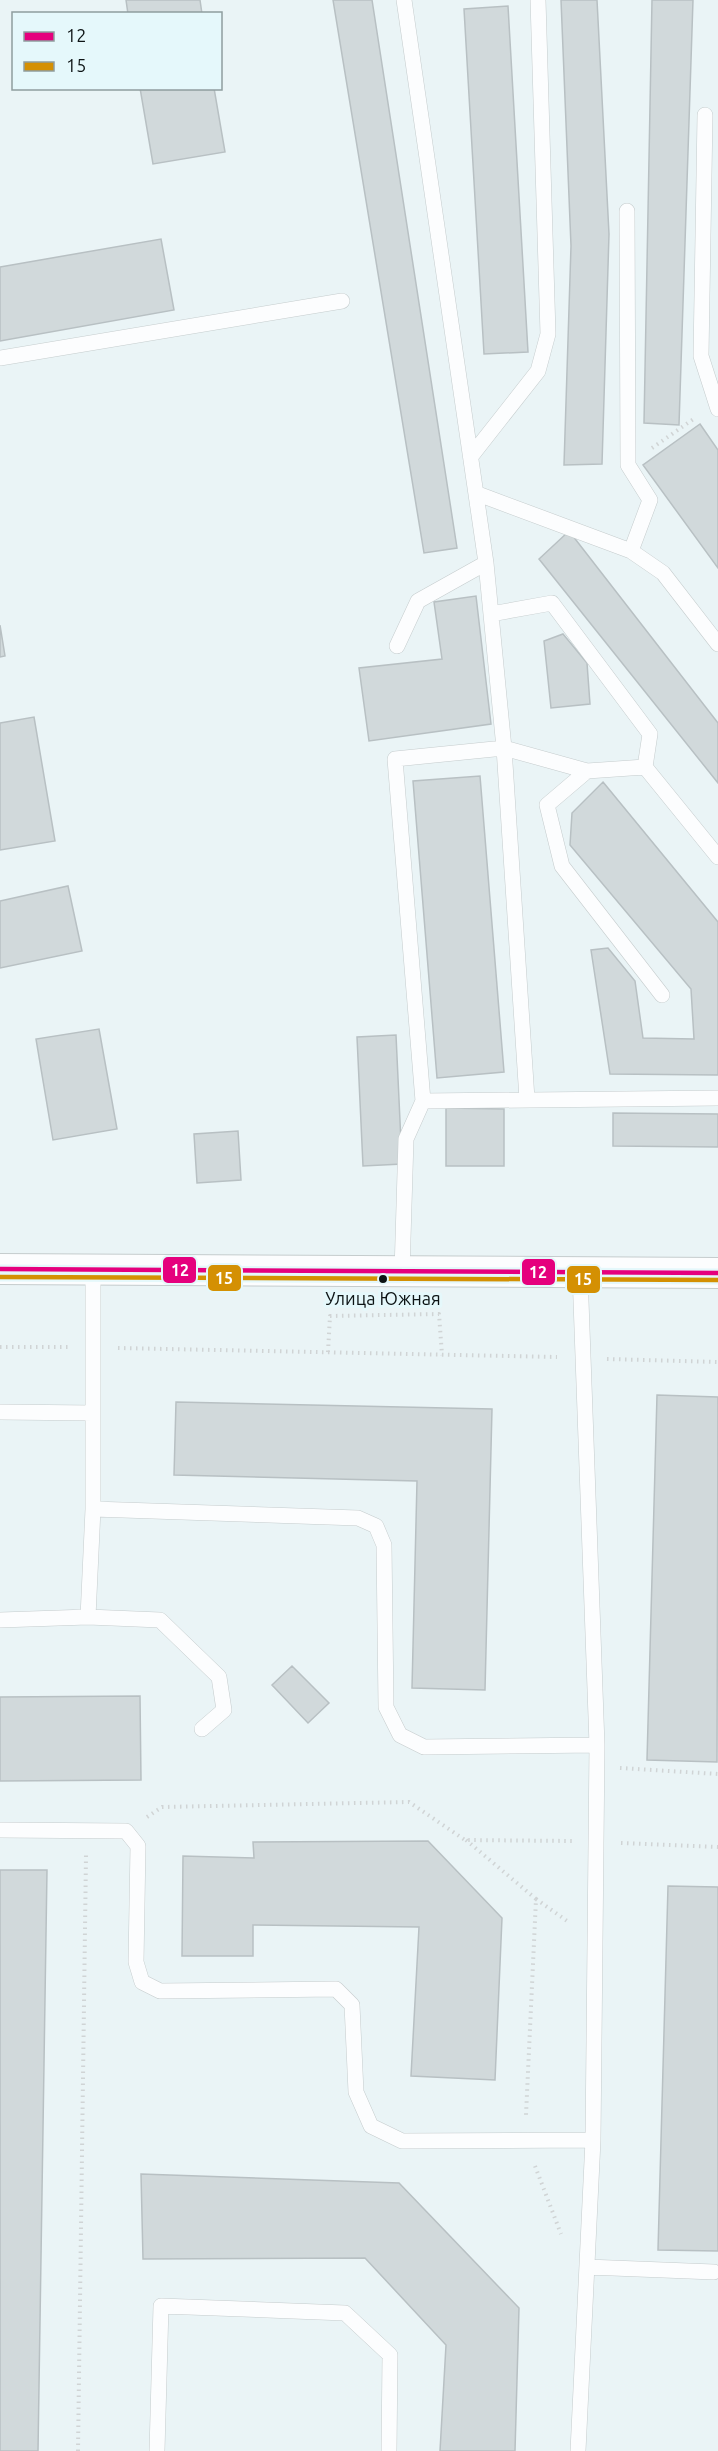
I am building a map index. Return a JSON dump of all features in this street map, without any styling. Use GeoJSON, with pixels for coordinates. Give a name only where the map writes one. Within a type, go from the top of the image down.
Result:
{"type":"FeatureCollection","features":[{"type":"Feature","properties":{"kind":"street"},"geometry":{"type":"LineString","coordinates":[[0,1269],[718,1273]]}},
{"type":"Feature","properties":{"kind":"lane"},"geometry":{"type":"LineString","coordinates":[[404,0],[478,494],[486,563],[504,748],[527,1099]]}},
{"type":"Feature","properties":{"kind":"lane"},"geometry":{"type":"LineString","coordinates":[[472,455],[538,371],[548,333],[538,0]]}},
{"type":"Feature","properties":{"kind":"lane"},"geometry":{"type":"LineString","coordinates":[[705,115],[701,356],[718,409]]}},
{"type":"Feature","properties":{"kind":"lane"},"geometry":{"type":"LineString","coordinates":[[705,161],[718,141]]}},
{"type":"Feature","properties":{"kind":"lane"},"geometry":{"type":"LineString","coordinates":[[627,210],[628,465],[650,500],[632,551]]}},
{"type":"Feature","properties":{"kind":"lane"},"geometry":{"type":"LineString","coordinates":[[0,358],[342,301]]}},
{"type":"Feature","properties":{"kind":"lane"},"geometry":{"type":"LineString","coordinates":[[478,494],[632,551],[663,573],[718,644]]}},
{"type":"Feature","properties":{"kind":"lane"},"geometry":{"type":"LineString","coordinates":[[397,646],[418,600],[486,563]]}},
{"type":"Feature","properties":{"kind":"lane"},"geometry":{"type":"LineString","coordinates":[[491,614],[552,603],[650,734],[645,767],[718,857]]}},
{"type":"Feature","properties":{"kind":"lane"},"geometry":{"type":"LineString","coordinates":[[402,1272],[406,1139],[423,1101],[395,759],[504,748],[587,771],[645,767]]}},
{"type":"Feature","properties":{"kind":"lane"},"geometry":{"type":"LineString","coordinates":[[587,771],[547,805],[562,866],[662,995]]}},
{"type":"Feature","properties":{"kind":"lane"},"geometry":{"type":"LineString","coordinates":[[423,1101],[718,1098]]}},
{"type":"Feature","properties":{"kind":"lane"},"geometry":{"type":"LineString","coordinates":[[88,1617],[93,1509],[93,1270]]}},
{"type":"Feature","properties":{"kind":"lane"},"geometry":{"type":"LineString","coordinates":[[578,2451],[593,2140],[597,1766],[580,1273]]}},
{"type":"Feature","properties":{"kind":"lane"},"geometry":{"type":"LineString","coordinates":[[0,1412],[93,1413]]}},
{"type":"Feature","properties":{"kind":"lane"},"geometry":{"type":"LineString","coordinates":[[93,1509],[358,1518],[376,1526],[384,1545],[386,1707],[400,1734],[424,1747],[597,1745]]}},
{"type":"Feature","properties":{"kind":"lane"},"geometry":{"type":"LineString","coordinates":[[0,1620],[88,1617],[160,1620],[219,1677],[224,1710],[202,1729]]}},
{"type":"Feature","properties":{"kind":"lane"},"geometry":{"type":"LineString","coordinates":[[0,1830],[126,1831],[138,1846],[136,1962],[142,1982],[160,1991],[336,1989],[352,2005],[356,2092],[370,2126],[402,2141],[593,2140]]}},
{"type":"Feature","properties":{"kind":"lane"},"geometry":{"type":"LineString","coordinates":[[587,2267],[714,2272]]}},
{"type":"Feature","properties":{"kind":"lane"},"geometry":{"type":"LineString","coordinates":[[157,2451],[161,2306],[345,2313],[390,2355],[389,2451]]}},
{"type":"Feature","properties":{"kind":"path"},"geometry":{"type":"LineString","coordinates":[[628,465],[696,417],[718,409]]}},
{"type":"Feature","properties":{"kind":"path"},"geometry":{"type":"LineString","coordinates":[[328,1352],[330,1316],[439,1314],[442,1355]]}},
{"type":"Feature","properties":{"kind":"path"},"geometry":{"type":"LineString","coordinates":[[0,1347],[328,1352],[718,1362]]}},
{"type":"Feature","properties":{"kind":"path"},"geometry":{"type":"LineString","coordinates":[[597,1766],[718,1774]]}},
{"type":"Feature","properties":{"kind":"path"},"geometry":{"type":"LineString","coordinates":[[126,1831],[162,1807],[409,1802],[465,1840],[536,1899],[595,1940]]}},
{"type":"Feature","properties":{"kind":"path"},"geometry":{"type":"LineString","coordinates":[[78,2451],[86,1830]]}},
{"type":"Feature","properties":{"kind":"path"},"geometry":{"type":"LineString","coordinates":[[465,1840],[718,1847]]}},
{"type":"Feature","properties":{"kind":"path"},"geometry":{"type":"LineString","coordinates":[[536,1899],[525,2140],[564,2241]]}},
{"type":"Feature","properties":{"kind":"building"},"geometry":{"type":"Polygon","coordinates":[[[126,0],[200,0],[202,12],[128,12],[126,0]]]}},
{"type":"Feature","properties":{"kind":"building"},"geometry":{"type":"Polygon","coordinates":[[[333,0],[372,0],[457,548],[424,553],[333,0]]]}},
{"type":"Feature","properties":{"kind":"building"},"geometry":{"type":"Polygon","coordinates":[[[561,0],[597,0],[609,234],[602,464],[564,465],[571,246],[561,0]]]}},
{"type":"Feature","properties":{"kind":"building"},"geometry":{"type":"Polygon","coordinates":[[[652,0],[693,0],[679,425],[644,423],[652,0]]]}},
{"type":"Feature","properties":{"kind":"building"},"geometry":{"type":"Polygon","coordinates":[[[508,6],[528,352],[484,354],[464,9],[508,6]]]}},
{"type":"Feature","properties":{"kind":"building"},"geometry":{"type":"Polygon","coordinates":[[[140,90],[214,90],[225,152],[153,164],[140,90]]]}},
{"type":"Feature","properties":{"kind":"building"},"geometry":{"type":"Polygon","coordinates":[[[161,239],[174,310],[0,341],[0,267],[161,239]]]}},
{"type":"Feature","properties":{"kind":"building"},"geometry":{"type":"Polygon","coordinates":[[[700,424],[718,450],[718,568],[643,465],[700,424]]]}},
{"type":"Feature","properties":{"kind":"building"},"geometry":{"type":"Polygon","coordinates":[[[569,531],[718,723],[718,783],[539,559],[569,531]]]}},
{"type":"Feature","properties":{"kind":"building"},"geometry":{"type":"Polygon","coordinates":[[[476,596],[491,724],[369,741],[359,668],[442,659],[434,602],[476,596]]]}},
{"type":"Feature","properties":{"kind":"building"},"geometry":{"type":"Polygon","coordinates":[[[0,625],[5,656],[0,657],[0,625]]]}},
{"type":"Feature","properties":{"kind":"building"},"geometry":{"type":"Polygon","coordinates":[[[563,634],[587,663],[590,704],[551,708],[544,641],[563,634]]]}},
{"type":"Feature","properties":{"kind":"building"},"geometry":{"type":"Polygon","coordinates":[[[34,717],[55,841],[0,850],[0,723],[34,717]]]}},
{"type":"Feature","properties":{"kind":"building"},"geometry":{"type":"Polygon","coordinates":[[[480,776],[504,1072],[437,1078],[413,781],[480,776]]]}},
{"type":"Feature","properties":{"kind":"building"},"geometry":{"type":"Polygon","coordinates":[[[603,782],[718,922],[718,1075],[610,1074],[591,950],[608,948],[635,981],[643,1038],[694,1039],[691,989],[570,845],[572,813],[603,782]]]}},
{"type":"Feature","properties":{"kind":"building"},"geometry":{"type":"Polygon","coordinates":[[[68,886],[82,951],[0,968],[0,901],[68,886]]]}},
{"type":"Feature","properties":{"kind":"building"},"geometry":{"type":"Polygon","coordinates":[[[99,1029],[117,1129],[53,1140],[36,1039],[99,1029]]]}},
{"type":"Feature","properties":{"kind":"building"},"geometry":{"type":"Polygon","coordinates":[[[396,1035],[402,1164],[363,1166],[357,1037],[396,1035]]]}},
{"type":"Feature","properties":{"kind":"building"},"geometry":{"type":"Polygon","coordinates":[[[446,1108],[504,1109],[504,1166],[446,1166],[446,1108]]]}},
{"type":"Feature","properties":{"kind":"building"},"geometry":{"type":"Polygon","coordinates":[[[613,1113],[718,1114],[718,1147],[613,1146],[613,1113]]]}},
{"type":"Feature","properties":{"kind":"building"},"geometry":{"type":"Polygon","coordinates":[[[238,1131],[241,1180],[197,1183],[194,1134],[238,1131]]]}},
{"type":"Feature","properties":{"kind":"building"},"geometry":{"type":"Polygon","coordinates":[[[657,1395],[718,1397],[717,1762],[647,1760],[657,1395]]]}},
{"type":"Feature","properties":{"kind":"building"},"geometry":{"type":"Polygon","coordinates":[[[176,1402],[492,1409],[485,1690],[412,1688],[417,1481],[174,1475],[176,1402]]]}},
{"type":"Feature","properties":{"kind":"building"},"geometry":{"type":"Polygon","coordinates":[[[292,1666],[329,1703],[308,1723],[272,1685],[292,1666]]]}},
{"type":"Feature","properties":{"kind":"building"},"geometry":{"type":"Polygon","coordinates":[[[140,1696],[141,1780],[0,1781],[0,1697],[140,1696]]]}},
{"type":"Feature","properties":{"kind":"building"},"geometry":{"type":"Polygon","coordinates":[[[428,1841],[502,1918],[495,2080],[411,2076],[419,1927],[253,1925],[253,1956],[182,1956],[183,1856],[254,1858],[253,1842],[428,1841]]]}},
{"type":"Feature","properties":{"kind":"building"},"geometry":{"type":"Polygon","coordinates":[[[0,1870],[47,1870],[38,2451],[0,2451],[0,1870]]]}},
{"type":"Feature","properties":{"kind":"building"},"geometry":{"type":"Polygon","coordinates":[[[668,1886],[718,1887],[718,2251],[658,2250],[668,1886]]]}},
{"type":"Feature","properties":{"kind":"building"},"geometry":{"type":"Polygon","coordinates":[[[141,2174],[399,2183],[519,2308],[515,2451],[440,2451],[446,2345],[365,2258],[143,2259],[141,2174]]]}},
{"type":"Feature","properties":{"kind":"transit line","name":"12"},"geometry":{"type":"LineString","coordinates":[[0,1269],[718,1273]]}},
{"type":"Feature","properties":{"kind":"transit line","name":"15"},"geometry":{"type":"LineString","coordinates":[[0,1277],[718,1280]]}},
{"type":"Feature","properties":{"kind":"place","name":"Улица Южная"},"geometry":{"type":"Point","coordinates":[383,1279]}}]}
